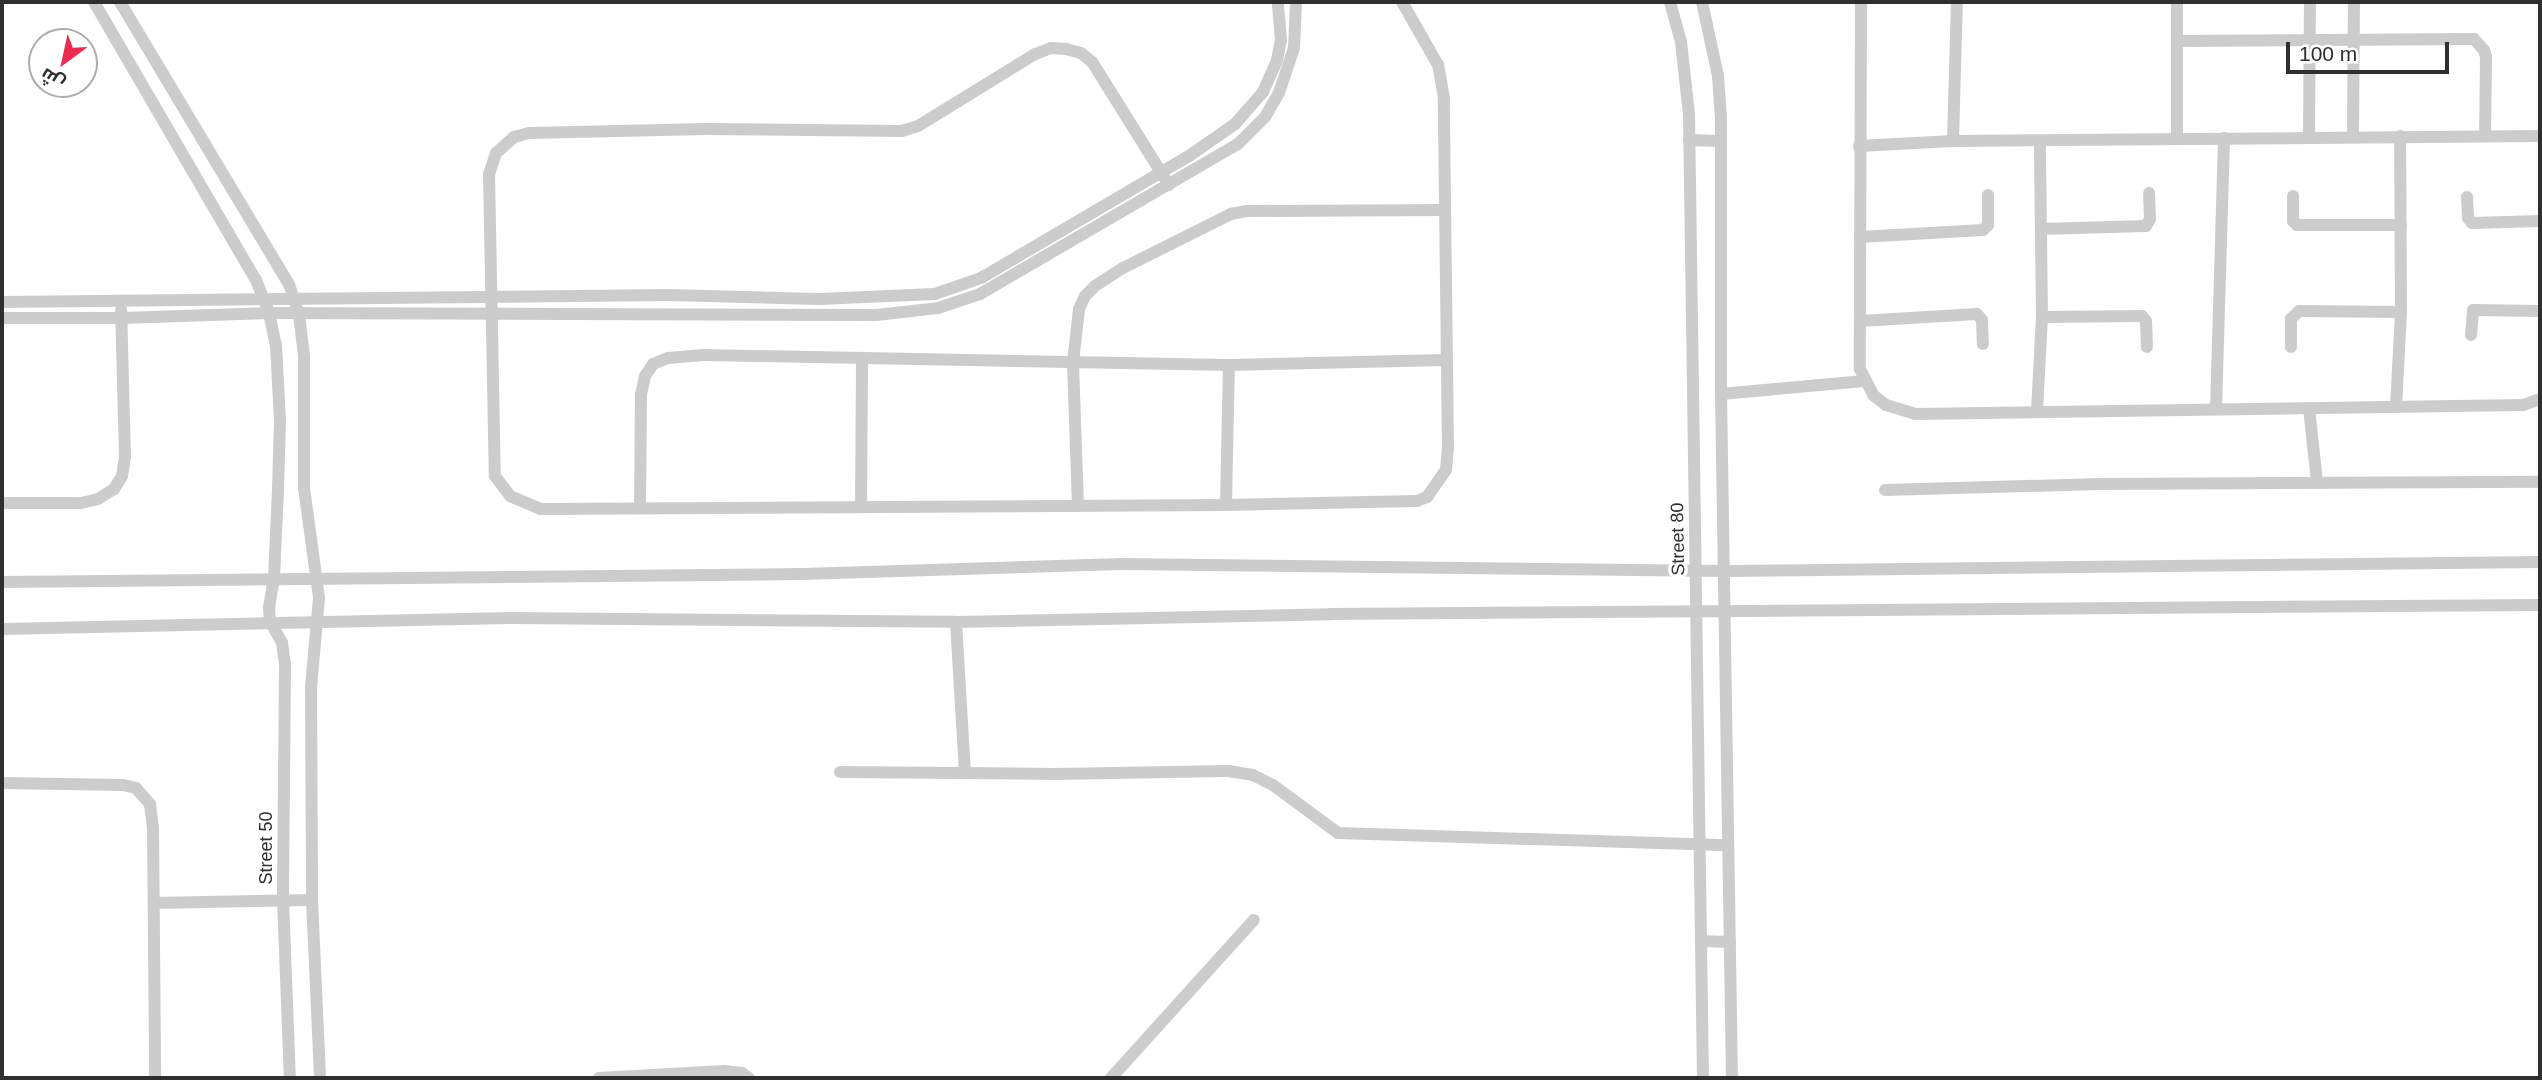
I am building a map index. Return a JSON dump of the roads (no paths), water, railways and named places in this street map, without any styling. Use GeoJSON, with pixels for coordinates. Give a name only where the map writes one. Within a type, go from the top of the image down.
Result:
{"type":"FeatureCollection","features":[{"type":"Feature","properties":{"kind":"street"},"geometry":{"type":"LineString","coordinates":[[94,2],[265,300],[269,313],[276,345],[280,422],[270,621]]}},
{"type":"Feature","properties":{"kind":"street"},"geometry":{"type":"LineString","coordinates":[[120,2],[295,298],[299,314],[304,356],[304,488],[319,624],[310,688],[312,900],[320,1078]]}},
{"type":"Feature","properties":{"kind":"street"},"geometry":{"type":"LineString","coordinates":[[2,302],[669,295],[831,299],[935,294],[981,278],[1161,173],[1235,124],[1263,92],[1274,67],[1281,40],[1278,2]]}},
{"type":"Feature","properties":{"kind":"street"},"geometry":{"type":"LineString","coordinates":[[2,318],[122,318],[269,313],[876,315],[938,308],[980,295],[1238,144],[1265,117],[1279,93],[1294,48],[1296,2]]}},
{"type":"Feature","properties":{"kind":"street"},"geometry":{"type":"LineString","coordinates":[[1169,185],[1092,62],[1081,53],[1066,49],[1051,48],[1035,54],[918,126],[902,131],[706,129],[529,133],[514,137],[504,144],[491,163],[490,315],[495,476],[510,496],[540,509],[1226,505],[1417,501],[1427,497],[1446,470],[1443,81],[1430,48],[1402,2]]}},
{"type":"Feature","properties":{"kind":"street","name":"Street 80"},"geometry":{"type":"LineString","coordinates":[[1670,2],[1687,78],[1689,140],[1703,1078]]}},
{"type":"Feature","properties":{"kind":"street"},"geometry":{"type":"LineString","coordinates":[[1702,2],[1718,76],[1721,141],[1721,394],[1732,1078]]}},
{"type":"Feature","properties":{"kind":"street"},"geometry":{"type":"LineString","coordinates":[[1861,2],[1860,369],[1864,382],[1873,395],[1900,411],[2523,405],[2540,399]]}},
{"type":"Feature","properties":{"kind":"street"},"geometry":{"type":"LineString","coordinates":[[1953,142],[1957,2]]}},
{"type":"Feature","properties":{"kind":"street"},"geometry":{"type":"LineString","coordinates":[[2177,2],[2177,139]]}},
{"type":"Feature","properties":{"kind":"street"},"geometry":{"type":"LineString","coordinates":[[2309,137],[2310,2]]}},
{"type":"Feature","properties":{"kind":"street"},"geometry":{"type":"LineString","coordinates":[[2353,137],[2354,2]]}},
{"type":"Feature","properties":{"kind":"street"},"geometry":{"type":"LineString","coordinates":[[2178,41],[2466,37],[2480,44],[2487,65],[2485,135]]}},
{"type":"Feature","properties":{"kind":"street"},"geometry":{"type":"LineString","coordinates":[[2396,407],[2402,312],[2400,136]]}},
{"type":"Feature","properties":{"kind":"street"},"geometry":{"type":"LineString","coordinates":[[1859,146],[2224,138],[2540,136]]}},
{"type":"Feature","properties":{"kind":"street"},"geometry":{"type":"LineString","coordinates":[[2216,409],[2224,138]]}},
{"type":"Feature","properties":{"kind":"street"},"geometry":{"type":"LineString","coordinates":[[1689,140],[1721,141]]}},
{"type":"Feature","properties":{"kind":"street"},"geometry":{"type":"LineString","coordinates":[[2037,411],[2042,317],[2040,142]]}},
{"type":"Feature","properties":{"kind":"street"},"geometry":{"type":"LineString","coordinates":[[2041,229],[2146,226],[2150,219],[2149,193]]}},
{"type":"Feature","properties":{"kind":"street"},"geometry":{"type":"LineString","coordinates":[[1860,237],[1983,230],[1988,225],[1988,195]]}},
{"type":"Feature","properties":{"kind":"street"},"geometry":{"type":"LineString","coordinates":[[2293,196],[2293,220],[2297,225],[2400,225]]}},
{"type":"Feature","properties":{"kind":"street"},"geometry":{"type":"LineString","coordinates":[[2467,197],[2468,218],[2472,223],[2540,221]]}},
{"type":"Feature","properties":{"kind":"street"},"geometry":{"type":"LineString","coordinates":[[1078,506],[1073,362],[1079,309],[1095,286],[1217,219],[1247,211],[1444,210]]}},
{"type":"Feature","properties":{"kind":"street"},"geometry":{"type":"LineString","coordinates":[[2,503],[82,503],[98,499],[114,489],[122,476],[125,458],[121,302]]}},
{"type":"Feature","properties":{"kind":"street"},"geometry":{"type":"LineString","coordinates":[[2471,335],[2473,310],[2540,311]]}},
{"type":"Feature","properties":{"kind":"street"},"geometry":{"type":"LineString","coordinates":[[2291,346],[2291,319],[2299,311],[2402,312]]}},
{"type":"Feature","properties":{"kind":"street"},"geometry":{"type":"LineString","coordinates":[[1860,321],[1977,314],[1982,320],[1983,344]]}},
{"type":"Feature","properties":{"kind":"street"},"geometry":{"type":"LineString","coordinates":[[2042,317],[2141,316],[2146,321],[2147,347]]}},
{"type":"Feature","properties":{"kind":"street"},"geometry":{"type":"LineString","coordinates":[[640,508],[640,394],[645,376],[653,364],[668,358],[704,355],[1229,366],[1446,359]]}},
{"type":"Feature","properties":{"kind":"street"},"geometry":{"type":"LineString","coordinates":[[861,507],[862,360]]}},
{"type":"Feature","properties":{"kind":"street"},"geometry":{"type":"LineString","coordinates":[[1226,505],[1229,366]]}},
{"type":"Feature","properties":{"kind":"street"},"geometry":{"type":"LineString","coordinates":[[1721,394],[1864,382]]}},
{"type":"Feature","properties":{"kind":"street"},"geometry":{"type":"LineString","coordinates":[[2309,408],[2317,482]]}},
{"type":"Feature","properties":{"kind":"street"},"geometry":{"type":"LineString","coordinates":[[1885,490],[2317,482],[2540,482]]}},
{"type":"Feature","properties":{"kind":"street"},"geometry":{"type":"LineString","coordinates":[[2,582],[274,577],[802,574],[1121,564],[1725,571],[2540,562]]}},
{"type":"Feature","properties":{"kind":"street"},"geometry":{"type":"LineString","coordinates":[[2,629],[270,621],[319,624],[512,618],[957,622],[1331,614],[2540,605]]}},
{"type":"Feature","properties":{"kind":"street","name":"Street 50"},"geometry":{"type":"LineString","coordinates":[[270,621],[282,643],[285,665],[284,899],[290,1078]]}},
{"type":"Feature","properties":{"kind":"street"},"geometry":{"type":"LineString","coordinates":[[957,622],[965,772]]}},
{"type":"Feature","properties":{"kind":"street"},"geometry":{"type":"LineString","coordinates":[[840,772],[1055,774],[1228,771],[1252,775],[1273,785],[1338,833],[1728,845]]}},
{"type":"Feature","properties":{"kind":"street"},"geometry":{"type":"LineString","coordinates":[[2,783],[123,785],[136,788],[150,804],[154,903],[155,1078]]}},
{"type":"Feature","properties":{"kind":"street"},"geometry":{"type":"LineString","coordinates":[[154,903],[312,900]]}},
{"type":"Feature","properties":{"kind":"street"},"geometry":{"type":"LineString","coordinates":[[1113,1077],[1254,920]]}},
{"type":"Feature","properties":{"kind":"street"},"geometry":{"type":"LineString","coordinates":[[1701,940],[1731,942]]}},
{"type":"Feature","properties":{"kind":"street"},"geometry":{"type":"LineString","coordinates":[[598,1078],[724,1071],[742,1073],[749,1078]]}}]}
